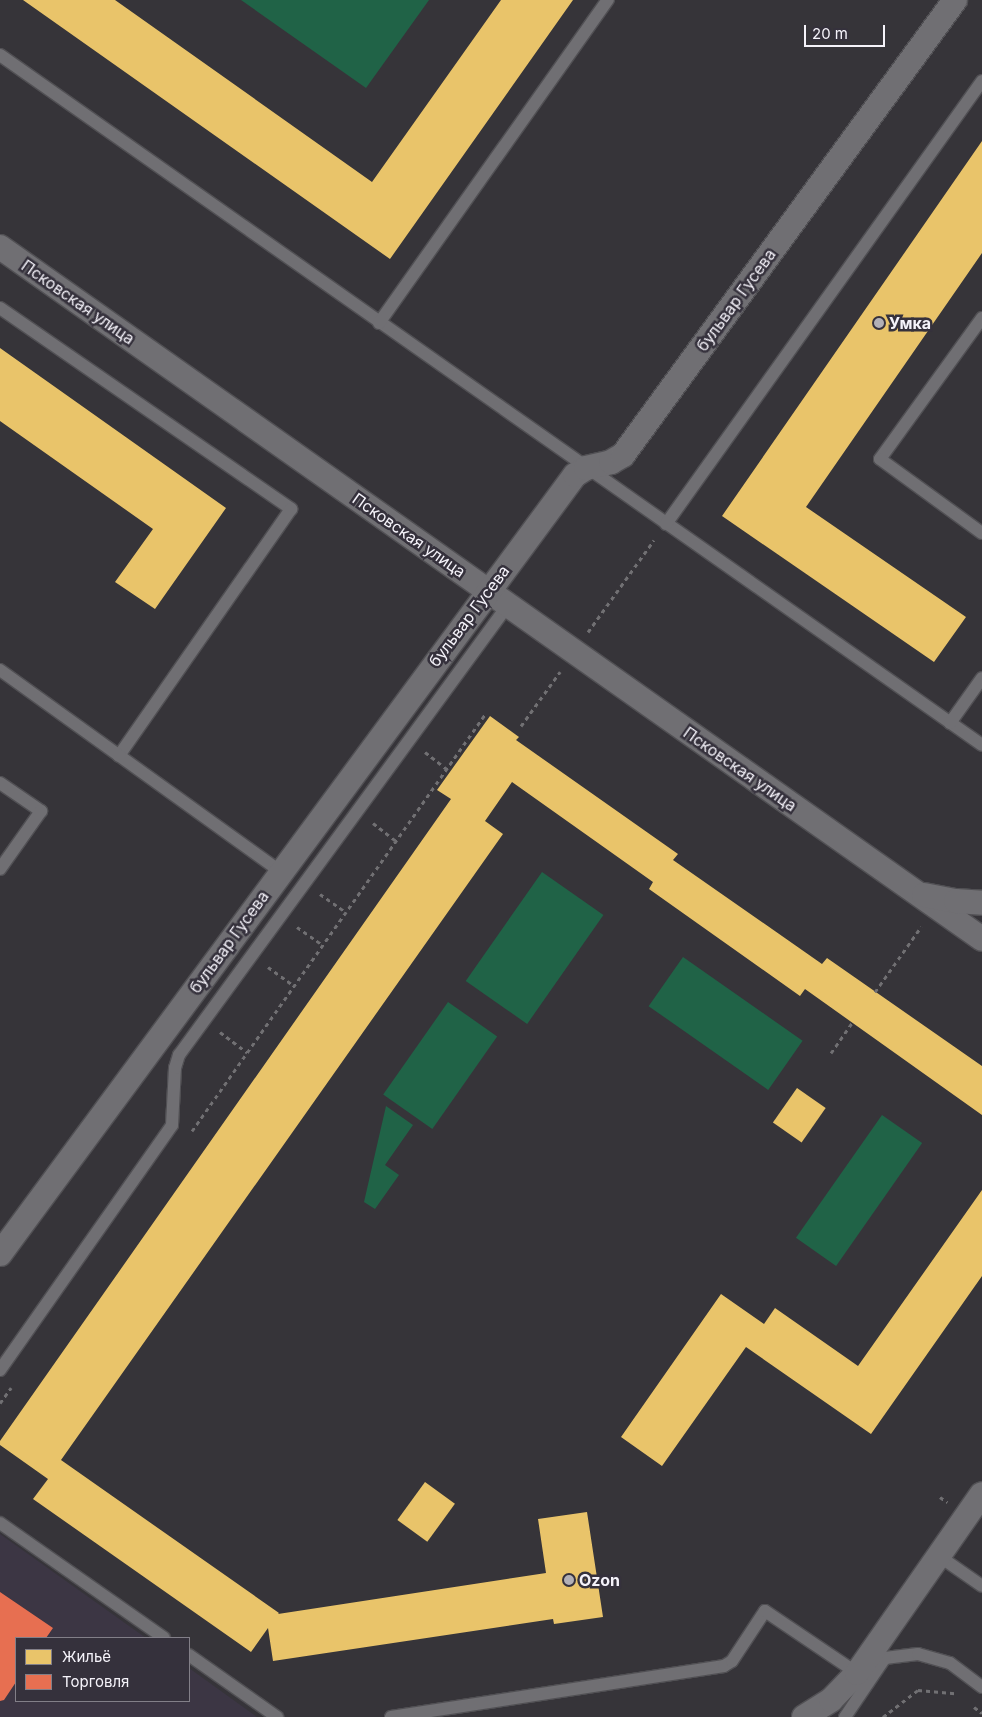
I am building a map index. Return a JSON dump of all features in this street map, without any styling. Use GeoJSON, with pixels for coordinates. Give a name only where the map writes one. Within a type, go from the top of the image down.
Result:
{"type":"FeatureCollection","features":[{"type":"Feature","properties":{"kind":"street","name":"бульвар Гусева"},"geometry":{"type":"LineString","coordinates":[[0,1254],[488,591],[575,476],[586,468],[610,462],[623,455],[955,0]]}},
{"type":"Feature","properties":{"kind":"street","name":"Псковская улица"},"geometry":{"type":"LineString","coordinates":[[0,247],[982,939]]}},
{"type":"Feature","properties":{"kind":"street","name":"Псковская улица"},"geometry":{"type":"LineString","coordinates":[[926,900],[982,903]]}},
{"type":"Feature","properties":{"kind":"street"},"geometry":{"type":"LineString","coordinates":[[804,1717],[831,1700],[857,1674],[982,1494]]}},
{"type":"Feature","properties":{"kind":"lane"},"geometry":{"type":"LineString","coordinates":[[379,323],[608,0]]}},
{"type":"Feature","properties":{"kind":"lane"},"geometry":{"type":"LineString","coordinates":[[0,55],[982,745]]}},
{"type":"Feature","properties":{"kind":"lane"},"geometry":{"type":"LineString","coordinates":[[666,524],[982,82]]}},
{"type":"Feature","properties":{"kind":"lane"},"geometry":{"type":"LineString","coordinates":[[0,308],[291,509],[120,756]]}},
{"type":"Feature","properties":{"kind":"lane"},"geometry":{"type":"LineString","coordinates":[[982,318],[880,459],[982,533]]}},
{"type":"Feature","properties":{"kind":"lane"},"geometry":{"type":"LineString","coordinates":[[0,1370],[172,1125],[177,1061],[508,604]]}},
{"type":"Feature","properties":{"kind":"lane"},"geometry":{"type":"LineString","coordinates":[[0,670],[281,872]]}},
{"type":"Feature","properties":{"kind":"lane"},"geometry":{"type":"LineString","coordinates":[[950,723],[982,678]]}},
{"type":"Feature","properties":{"kind":"lane"},"geometry":{"type":"LineString","coordinates":[[0,783],[41,811],[0,869]]}},
{"type":"Feature","properties":{"kind":"lane"},"geometry":{"type":"LineString","coordinates":[[0,1523],[163,1637]]}},
{"type":"Feature","properties":{"kind":"lane"},"geometry":{"type":"LineString","coordinates":[[939,1556],[982,1586]]}},
{"type":"Feature","properties":{"kind":"lane"},"geometry":{"type":"LineString","coordinates":[[391,1717],[724,1666],[732,1661],[765,1611],[857,1674],[886,1658],[910,1654],[934,1657],[950,1663],[982,1687]]}},
{"type":"Feature","properties":{"kind":"lane"},"geometry":{"type":"LineString","coordinates":[[190,1656],[277,1717]]}},
{"type":"Feature","properties":{"kind":"lane"},"geometry":{"type":"LineString","coordinates":[[845,1717],[886,1658]]}},
{"type":"Feature","properties":{"kind":"path"},"geometry":{"type":"LineString","coordinates":[[521,726],[666,524]]}},
{"type":"Feature","properties":{"kind":"path"},"geometry":{"type":"LineString","coordinates":[[188,1136],[486,713]]}},
{"type":"Feature","properties":{"kind":"path"},"geometry":{"type":"LineString","coordinates":[[409,740],[447,769]]}},
{"type":"Feature","properties":{"kind":"path"},"geometry":{"type":"LineString","coordinates":[[357,812],[396,840]]}},
{"type":"Feature","properties":{"kind":"path"},"geometry":{"type":"LineString","coordinates":[[305,883],[346,912]]}},
{"type":"Feature","properties":{"kind":"path"},"geometry":{"type":"LineString","coordinates":[[875,992],[926,900]]}},
{"type":"Feature","properties":{"kind":"path"},"geometry":{"type":"LineString","coordinates":[[281,916],[323,945]]}},
{"type":"Feature","properties":{"kind":"path"},"geometry":{"type":"LineString","coordinates":[[252,956],[294,986]]}},
{"type":"Feature","properties":{"kind":"path"},"geometry":{"type":"LineString","coordinates":[[205,1021],[247,1052]]}},
{"type":"Feature","properties":{"kind":"path"},"geometry":{"type":"LineString","coordinates":[[831,1053],[852,1023]]}},
{"type":"Feature","properties":{"kind":"path"},"geometry":{"type":"LineString","coordinates":[[0,1404],[11,1387]]}},
{"type":"Feature","properties":{"kind":"path"},"geometry":{"type":"LineString","coordinates":[[882,1717],[918,1690],[956,1693],[962,1698]]}},
{"type":"Feature","properties":{"kind":"path"},"geometry":{"type":"LineString","coordinates":[[969,1703],[982,1713]]}},
{"type":"Feature","properties":{"kind":"shaded area"},"geometry":{"type":"Polygon","coordinates":[[[0,1534],[145,1637],[15,1637],[15,1702],[190,1702],[190,1669],[257,1717],[0,1717],[0,1534]]]}},
{"type":"Feature","properties":{"kind":"green space"},"geometry":{"type":"Polygon","coordinates":[[[241,0],[429,0],[366,88],[241,0]]]}},
{"type":"Feature","properties":{"kind":"green space"},"geometry":{"type":"Polygon","coordinates":[[[542,872],[603,915],[527,1024],[466,981],[542,872]]]}},
{"type":"Feature","properties":{"kind":"green space"},"geometry":{"type":"Polygon","coordinates":[[[683,957],[803,1041],[768,1090],[649,1006],[683,957]]]}},
{"type":"Feature","properties":{"kind":"green space"},"geometry":{"type":"Polygon","coordinates":[[[448,1002],[497,1036],[432,1129],[383,1095],[448,1002]]]}},
{"type":"Feature","properties":{"kind":"green space"},"geometry":{"type":"Polygon","coordinates":[[[386,1106],[413,1125],[385,1165],[399,1175],[375,1209],[364,1202],[386,1106]]]}},
{"type":"Feature","properties":{"kind":"green space"},"geometry":{"type":"Polygon","coordinates":[[[882,1115],[922,1143],[836,1266],[796,1238],[882,1115]]]}},
{"type":"Feature","properties":{"kind":"building: Жильё"},"geometry":{"type":"Polygon","coordinates":[[[23,0],[115,0],[372,182],[501,0],[573,0],[390,259],[23,0]]]}},
{"type":"Feature","properties":{"kind":"building: Жильё"},"geometry":{"type":"Polygon","coordinates":[[[982,141],[982,253],[806,507],[966,617],[934,662],[722,516],[982,141]]]}},
{"type":"Feature","properties":{"kind":"building: Жильё"},"geometry":{"type":"Polygon","coordinates":[[[0,348],[226,508],[155,609],[115,582],[153,529],[0,421],[0,348]]]}},
{"type":"Feature","properties":{"kind":"building: Жильё"},"geometry":{"type":"Polygon","coordinates":[[[490,716],[519,737],[516,740],[678,854],[673,860],[822,964],[827,958],[982,1066],[982,1115],[805,989],[800,996],[649,889],[653,882],[512,782],[485,821],[503,834],[61,1460],[278,1614],[546,1573],[538,1519],[587,1512],[603,1617],[554,1624],[553,1619],[273,1661],[268,1628],[251,1652],[33,1499],[48,1479],[0,1445],[0,1441],[451,799],[437,790],[490,716]]]}},
{"type":"Feature","properties":{"kind":"building: Жильё"},"geometry":{"type":"Polygon","coordinates":[[[797,1088],[826,1108],[802,1142],[773,1122],[797,1088]]]}},
{"type":"Feature","properties":{"kind":"building: Жильё"},"geometry":{"type":"Polygon","coordinates":[[[982,1190],[982,1276],[871,1434],[746,1347],[662,1466],[621,1437],[721,1294],[764,1324],[775,1308],[858,1366],[982,1190]]]}},
{"type":"Feature","properties":{"kind":"building: Жильё"},"geometry":{"type":"Polygon","coordinates":[[[425,1482],[455,1504],[427,1542],[397,1520],[425,1482]]]}},
{"type":"Feature","properties":{"kind":"building: Торговля"},"geometry":{"type":"Polygon","coordinates":[[[0,1592],[53,1628],[47,1637],[15,1637],[15,1684],[4,1700],[0,1701],[0,1592]]]}},
{"type":"Feature","properties":{"kind":"place","name":"Умка"},"geometry":{"type":"Point","coordinates":[879,323]}},
{"type":"Feature","properties":{"kind":"place","name":"Ozon"},"geometry":{"type":"Point","coordinates":[569,1580]}}]}
